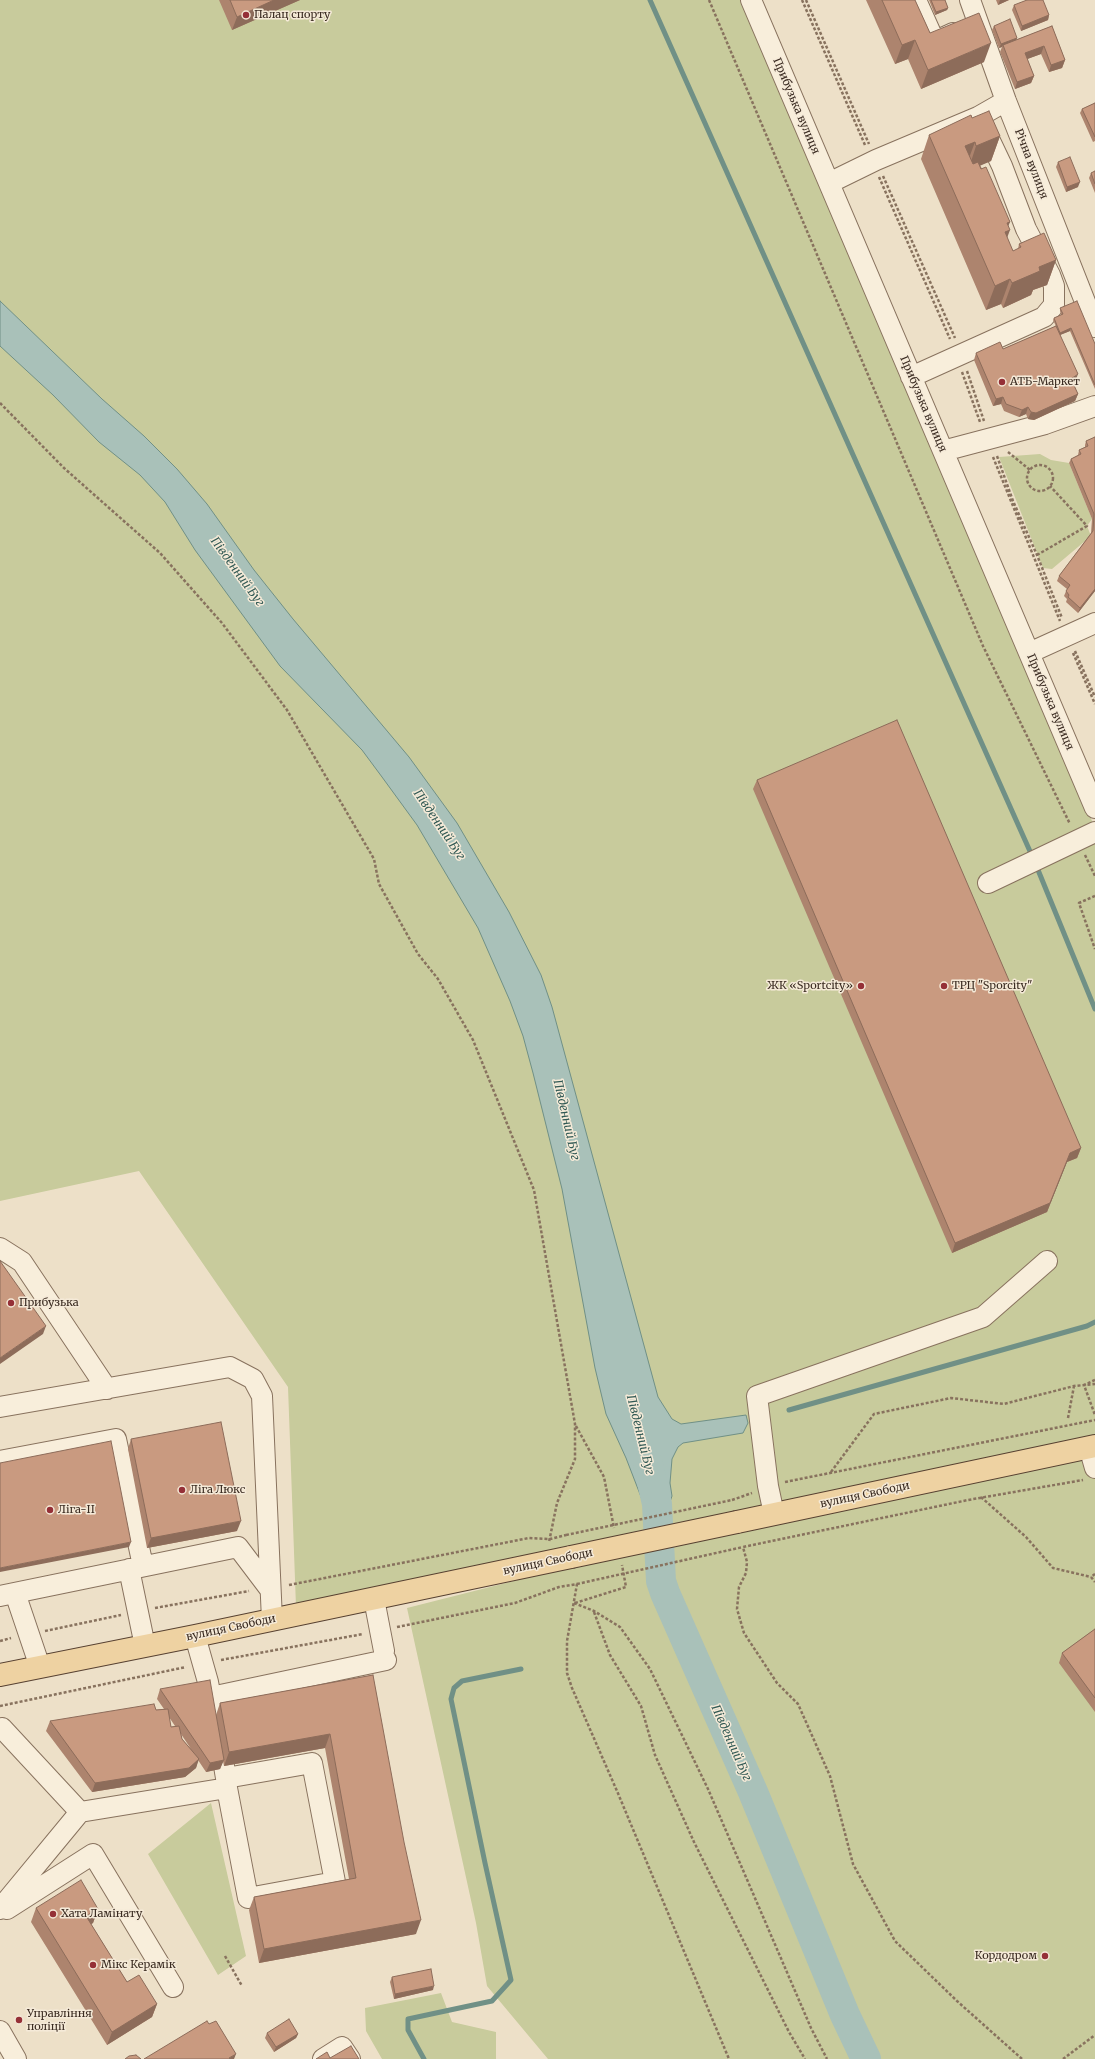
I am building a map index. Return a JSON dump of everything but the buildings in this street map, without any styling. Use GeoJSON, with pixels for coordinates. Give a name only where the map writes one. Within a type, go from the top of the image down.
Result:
{"type":"FeatureCollection","features":[{"type":"Feature","properties":{"kind":"main road","name":"вулиця Свободи"},"geometry":{"type":"LineString","coordinates":[[0,1675],[272,1620],[1092,1446]]}},
{"type":"Feature","properties":{"kind":"street","name":"Прибузька вулиця"},"geometry":{"type":"LineString","coordinates":[[751,0],[1095,808]]}},
{"type":"Feature","properties":{"kind":"street"},"geometry":{"type":"LineString","coordinates":[[916,0],[933,38],[940,39],[978,21]]}},
{"type":"Feature","properties":{"kind":"street","name":"Річна вулиця"},"geometry":{"type":"LineString","coordinates":[[970,0],[1006,101],[1095,327]]}},
{"type":"Feature","properties":{"kind":"street"},"geometry":{"type":"LineString","coordinates":[[829,184],[876,160],[978,116],[1006,101]]}},
{"type":"Feature","properties":{"kind":"street"},"geometry":{"type":"LineString","coordinates":[[911,378],[1044,317],[1054,305],[1054,286],[1050,274],[1026,229],[1002,166],[978,116]]}},
{"type":"Feature","properties":{"kind":"street"},"geometry":{"type":"LineString","coordinates":[[943,451],[1045,424],[1095,406]]}},
{"type":"Feature","properties":{"kind":"street"},"geometry":{"type":"LineString","coordinates":[[1029,653],[1069,635],[1093,628]]}},
{"type":"Feature","properties":{"kind":"street"},"geometry":{"type":"LineString","coordinates":[[988,883],[1086,836]]}},
{"type":"Feature","properties":{"kind":"street"},"geometry":{"type":"LineString","coordinates":[[0,1248],[22,1262],[107,1389]]}},
{"type":"Feature","properties":{"kind":"street"},"geometry":{"type":"LineString","coordinates":[[774,1514],[768,1486],[757,1396],[983,1317],[1047,1261]]}},
{"type":"Feature","properties":{"kind":"street"},"geometry":{"type":"LineString","coordinates":[[0,1407],[230,1367],[252,1379],[262,1396],[269,1588],[272,1620]]}},
{"type":"Feature","properties":{"kind":"street"},"geometry":{"type":"LineString","coordinates":[[0,1461],[116,1439],[136,1568],[144,1646]]}},
{"type":"Feature","properties":{"kind":"street"},"geometry":{"type":"LineString","coordinates":[[1091,1474],[1092,1446]]}},
{"type":"Feature","properties":{"kind":"street"},"geometry":{"type":"LineString","coordinates":[[40,1667],[8,1595],[238,1547],[269,1588]]}},
{"type":"Feature","properties":{"kind":"street"},"geometry":{"type":"LineString","coordinates":[[211,1697],[385,1656],[374,1598]]}},
{"type":"Feature","properties":{"kind":"street"},"geometry":{"type":"LineString","coordinates":[[0,1909],[80,1812],[227,1783],[312,1763],[335,1882],[248,1898],[227,1783],[208,1682],[195,1636]]}},
{"type":"Feature","properties":{"kind":"street"},"geometry":{"type":"LineString","coordinates":[[2,1728],[80,1812]]}},
{"type":"Feature","properties":{"kind":"street"},"geometry":{"type":"LineString","coordinates":[[0,1914],[93,1854],[173,1987]]}},
{"type":"Feature","properties":{"kind":"street"},"geometry":{"type":"LineString","coordinates":[[0,2031],[16,2059]]}},
{"type":"Feature","properties":{"kind":"street"},"geometry":{"type":"LineString","coordinates":[[323,2059],[342,2047],[350,2059]]}},
{"type":"Feature","properties":{"kind":"path"},"geometry":{"type":"LineString","coordinates":[[709,0],[983,646],[1086,836],[1095,876]]}},
{"type":"Feature","properties":{"kind":"path"},"geometry":{"type":"LineString","coordinates":[[962,354],[1013,501],[1038,555],[1095,697]]}},
{"type":"Feature","properties":{"kind":"path"},"geometry":{"type":"LineString","coordinates":[[0,403],[64,468],[160,553],[222,623],[287,710],[374,860],[379,884],[418,954],[438,979],[473,1040],[534,1190],[575,1424],[575,1458],[557,1503],[550,1539],[542,1563]]}},
{"type":"Feature","properties":{"kind":"path"},"geometry":{"type":"LineString","coordinates":[[1041,465],[1049,468],[1053,476],[1050,486],[1040,490],[1032,488],[1027,477],[1030,470],[1041,465]]}},
{"type":"Feature","properties":{"kind":"path"},"geometry":{"type":"LineString","coordinates":[[1038,555],[1087,526],[1050,486]]}},
{"type":"Feature","properties":{"kind":"path"},"geometry":{"type":"LineString","coordinates":[[1095,896],[1079,903],[1095,949]]}},
{"type":"Feature","properties":{"kind":"path"},"geometry":{"type":"LineString","coordinates":[[1084,1385],[1095,1380]]}},
{"type":"Feature","properties":{"kind":"path"},"geometry":{"type":"LineString","coordinates":[[831,1473],[874,1414],[951,1398],[1004,1404],[1074,1386],[1095,1384]]}},
{"type":"Feature","properties":{"kind":"path"},"geometry":{"type":"LineString","coordinates":[[1084,1385],[1095,1415]]}},
{"type":"Feature","properties":{"kind":"path"},"geometry":{"type":"LineString","coordinates":[[1068,1418],[1074,1386]]}},
{"type":"Feature","properties":{"kind":"path"},"geometry":{"type":"LineString","coordinates":[[566,1535],[732,1500],[768,1486],[1095,1420]]}},
{"type":"Feature","properties":{"kind":"path"},"geometry":{"type":"LineString","coordinates":[[575,1424],[604,1477],[616,1536]]}},
{"type":"Feature","properties":{"kind":"path"},"geometry":{"type":"LineString","coordinates":[[0,1706],[202,1664],[381,1631],[515,1602],[559,1587],[1091,1474]]}},
{"type":"Feature","properties":{"kind":"path"},"geometry":{"type":"LineString","coordinates":[[980,1498],[1026,1537],[1053,1568],[1091,1577],[1095,1582]]}},
{"type":"Feature","properties":{"kind":"path"},"geometry":{"type":"LineString","coordinates":[[743,1547],[747,1562],[746,1573],[739,1587],[737,1609],[744,1634],[777,1683],[798,1704],[830,1776],[853,1864],[891,1935],[895,1941],[957,2001],[1022,2059]]}},
{"type":"Feature","properties":{"kind":"path"},"geometry":{"type":"LineString","coordinates":[[574,1603],[626,1587],[620,1558]]}},
{"type":"Feature","properties":{"kind":"path"},"geometry":{"type":"LineString","coordinates":[[1091,1577],[1095,1574]]}},
{"type":"Feature","properties":{"kind":"path"},"geometry":{"type":"LineString","coordinates":[[576,1584],[567,1641],[567,1673],[729,2059]]}},
{"type":"Feature","properties":{"kind":"path"},"geometry":{"type":"LineString","coordinates":[[574,1603],[594,1611],[620,1627],[650,1669],[708,1788],[811,2028],[827,2059]]}},
{"type":"Feature","properties":{"kind":"path"},"geometry":{"type":"LineString","coordinates":[[594,1611],[610,1654],[641,1706],[655,1755],[694,1842],[789,2032],[805,2059]]}},
{"type":"Feature","properties":{"kind":"path"},"geometry":{"type":"LineString","coordinates":[[225,1956],[242,1986]]}},
{"type":"Feature","properties":{"kind":"path"},"geometry":{"type":"LineString","coordinates":[[1063,2059],[1095,2035]]}},
{"type":"Feature","properties":{"kind":"green space"},"geometry":{"type":"Polygon","coordinates":[[[0,0],[742,0],[1095,828],[1095,1438],[296,1607],[288,1387],[139,1171],[0,1201],[0,0]]]}},
{"type":"Feature","properties":{"kind":"green space"},"geometry":{"type":"Polygon","coordinates":[[[1040,454],[1051,460],[1069,463],[1092,519],[1087,526],[1091,536],[1052,569],[1043,568],[999,457],[1040,454]]]}},
{"type":"Feature","properties":{"kind":"green space"},"geometry":{"type":"Polygon","coordinates":[[[1095,1454],[1095,2059],[548,2059],[487,1986],[476,1923],[407,1608],[573,1566],[1095,1454]]]}},
{"type":"Feature","properties":{"kind":"green space"},"geometry":{"type":"Polygon","coordinates":[[[211,1803],[246,1956],[218,1975],[148,1854],[211,1803]]]}},
{"type":"Feature","properties":{"kind":"green space"},"geometry":{"type":"Polygon","coordinates":[[[441,1993],[452,2022],[496,2032],[496,2059],[382,2059],[366,2031],[365,2008],[441,1993]]]}},
{"type":"Feature","properties":{"kind":"water"},"geometry":{"type":"Polygon","coordinates":[[[0,301],[102,399],[144,436],[177,469],[207,504],[254,570],[293,619],[409,757],[457,823],[509,912],[541,975],[552,1007],[658,1397],[672,1419],[681,1424],[746,1415],[748,1423],[743,1433],[683,1443],[678,1447],[672,1459],[670,1483],[672,1496],[670,1502],[648,1506],[643,1502],[626,1458],[606,1414],[595,1368],[562,1189],[533,1073],[523,1036],[510,1001],[478,928],[417,825],[382,777],[362,750],[280,666],[195,550],[165,502],[140,475],[99,442],[53,395],[0,346],[0,301]]]}},
{"type":"Feature","properties":{"kind":"waterway"},"geometry":{"type":"LineString","coordinates":[[650,0],[1033,858]]}},
{"type":"Feature","properties":{"kind":"waterway"},"geometry":{"type":"LineString","coordinates":[[1036,865],[1095,1009]]}},
{"type":"Feature","properties":{"kind":"waterway"},"geometry":{"type":"LineString","coordinates":[[789,1410],[1087,1326],[1095,1322]]}},
{"type":"Feature","properties":{"kind":"waterway","name":"Південний Буг"},"geometry":{"type":"LineString","coordinates":[[648,1464],[657,1504],[661,1581],[665,1593],[753,1792],[845,2015],[866,2059]]}},
{"type":"Feature","properties":{"kind":"waterway"},"geometry":{"type":"LineString","coordinates":[[424,2059],[408,2030],[408,2019],[492,2001],[511,1980],[451,1699],[454,1688],[462,1681],[521,1669]]}},
{"type":"Feature","properties":{"kind":"place","name":"Палац спорту"},"geometry":{"type":"Point","coordinates":[246,15]}},
{"type":"Feature","properties":{"kind":"place","name":"АТБ-Маркет"},"geometry":{"type":"Point","coordinates":[1002,382]}},
{"type":"Feature","properties":{"kind":"place","name":"ЖК «Sportcity»"},"geometry":{"type":"Point","coordinates":[861,986]}},
{"type":"Feature","properties":{"kind":"place","name":"ТРЦ \"Sporcity\""},"geometry":{"type":"Point","coordinates":[944,986]}},
{"type":"Feature","properties":{"kind":"place","name":"Прибузька"},"geometry":{"type":"Point","coordinates":[11,1303]}},
{"type":"Feature","properties":{"kind":"place","name":"Ліга Люкс"},"geometry":{"type":"Point","coordinates":[182,1490]}},
{"type":"Feature","properties":{"kind":"place","name":"Ліга-II"},"geometry":{"type":"Point","coordinates":[50,1510]}},
{"type":"Feature","properties":{"kind":"place","name":"Хата Ламінату"},"geometry":{"type":"Point","coordinates":[53,1914]}},
{"type":"Feature","properties":{"kind":"place","name":"Кордодром"},"geometry":{"type":"Point","coordinates":[1045,1956]}},
{"type":"Feature","properties":{"kind":"place","name":"Мікс Керамік"},"geometry":{"type":"Point","coordinates":[93,1965]}},
{"type":"Feature","properties":{"kind":"place","name":"Управління поліції"},"geometry":{"type":"Point","coordinates":[19,2020]}}]}
